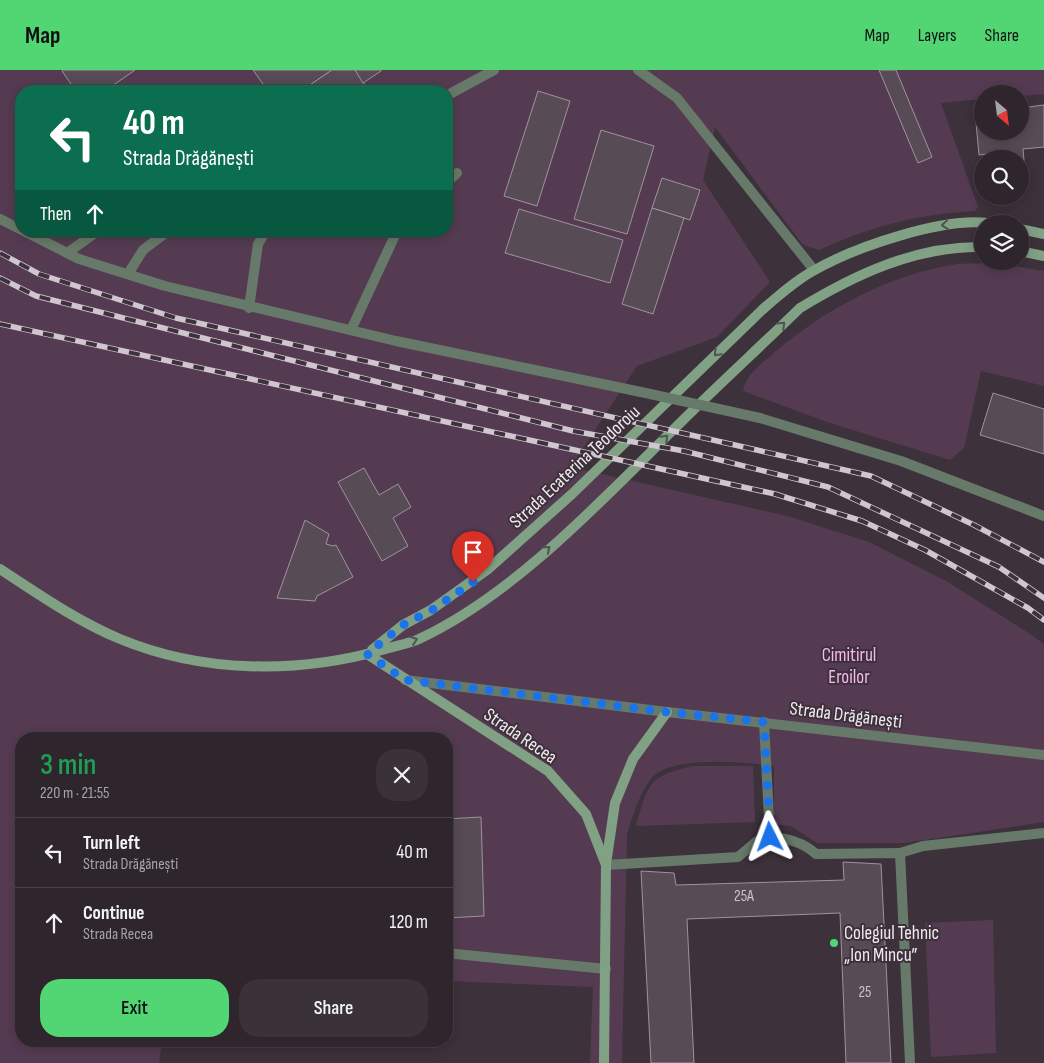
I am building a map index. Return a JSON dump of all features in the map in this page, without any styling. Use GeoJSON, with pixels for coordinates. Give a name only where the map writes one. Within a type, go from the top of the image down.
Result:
{"type":"FeatureCollection","features":[{"type":"Feature","properties":{"kind":"main road","name":"Strada Ecaterina Teodoroiu"},"geometry":{"type":"LineString","coordinates":[[367,654],[403,625],[432,610],[487,570],[572,494],[780,293],[814,270],[861,250],[941,225],[974,224]]}},
{"type":"Feature","properties":{"kind":"main road"},"geometry":{"type":"LineString","coordinates":[[1029,231],[1044,234]]}},
{"type":"Feature","properties":{"kind":"main road"},"geometry":{"type":"LineString","coordinates":[[0,569],[63,610],[120,639],[162,653],[226,666],[275,667],[326,663],[418,640],[466,612],[496,591],[559,540],[800,308],[832,289],[874,269],[916,255],[974,248]]}},
{"type":"Feature","properties":{"kind":"main road"},"geometry":{"type":"LineString","coordinates":[[1029,253],[1044,256]]}},
{"type":"Feature","properties":{"kind":"main road","name":"Strada Recea"},"geometry":{"type":"LineString","coordinates":[[367,654],[548,771],[586,814],[606,865],[604,1063]]}},
{"type":"Feature","properties":{"kind":"main road"},"geometry":{"type":"LineString","coordinates":[[606,865],[615,803],[633,759],[667,712]]}},
{"type":"Feature","properties":{"kind":"street"},"geometry":{"type":"LineString","coordinates":[[453,92],[494,70]]}},
{"type":"Feature","properties":{"kind":"street"},"geometry":{"type":"LineString","coordinates":[[638,70],[682,104],[814,270]]}},
{"type":"Feature","properties":{"kind":"street"},"geometry":{"type":"LineString","coordinates":[[453,177],[457,173]]}},
{"type":"Feature","properties":{"kind":"street"},"geometry":{"type":"LineString","coordinates":[[0,219],[15,227]]}},
{"type":"Feature","properties":{"kind":"street"},"geometry":{"type":"LineString","coordinates":[[35,237],[67,253],[128,274],[249,308],[286,314],[351,330],[760,418],[901,461],[1044,516]]}},
{"type":"Feature","properties":{"kind":"street"},"geometry":{"type":"LineString","coordinates":[[67,253],[90,237]]}},
{"type":"Feature","properties":{"kind":"street"},"geometry":{"type":"LineString","coordinates":[[128,274],[143,250],[160,237]]}},
{"type":"Feature","properties":{"kind":"street"},"geometry":{"type":"LineString","coordinates":[[249,308],[258,244],[262,237]]}},
{"type":"Feature","properties":{"kind":"street"},"geometry":{"type":"LineString","coordinates":[[351,330],[394,237]]}},
{"type":"Feature","properties":{"kind":"street","name":"Strada Drăgănești"},"geometry":{"type":"LineString","coordinates":[[405,680],[1044,755]]}},
{"type":"Feature","properties":{"kind":"street"},"geometry":{"type":"LineString","coordinates":[[764,722],[770,837]]}},
{"type":"Feature","properties":{"kind":"street"},"geometry":{"type":"LineString","coordinates":[[606,865],[738,858],[757,841],[770,837],[784,838],[807,845],[816,854],[900,853],[922,846],[1044,833]]}},
{"type":"Feature","properties":{"kind":"street"},"geometry":{"type":"LineString","coordinates":[[900,853],[910,1063]]}},
{"type":"Feature","properties":{"kind":"street"},"geometry":{"type":"LineString","coordinates":[[453,954],[606,969]]}},
{"type":"Feature","properties":{"kind":"green space","name":"Cimitirul Eroilor"},"geometry":{"type":"Polygon","coordinates":[[[0,70],[1044,70],[1044,94],[1029,95],[1029,85],[974,85],[974,100],[941,103],[974,196],[974,205],[978,207],[975,211],[933,215],[895,223],[858,234],[819,250],[803,245],[715,127],[703,180],[770,282],[717,337],[637,366],[571,467],[787,516],[869,542],[946,581],[1044,644],[1044,822],[904,843],[817,843],[791,826],[774,824],[774,766],[727,762],[690,763],[674,766],[660,772],[650,780],[643,792],[627,833],[622,1063],[590,1063],[593,987],[453,981],[453,732],[15,732],[15,1047],[161,1047],[159,1063],[0,1063],[0,70]]]}},
{"type":"Feature","properties":{"kind":"green space"},"geometry":{"type":"Polygon","coordinates":[[[958,264],[974,264],[974,270],[1029,268],[1044,271],[1044,386],[981,371],[964,448],[950,460],[827,422],[743,391],[751,374],[760,365],[795,336],[838,307],[860,295],[908,276],[958,264]]]}},
{"type":"Feature","properties":{"kind":"green space"},"geometry":{"type":"Polygon","coordinates":[[[693,766],[753,766],[755,822],[636,826],[647,791],[652,784],[658,778],[667,774],[693,766]]]}},
{"type":"Feature","properties":{"kind":"green space"},"geometry":{"type":"Polygon","coordinates":[[[993,920],[996,1053],[931,1057],[925,923],[993,920]]]}},
{"type":"Feature","properties":{"kind":"building"},"geometry":{"type":"Polygon","coordinates":[[[135,70],[114,85],[72,85],[62,71],[135,70]]]}},
{"type":"Feature","properties":{"kind":"building"},"geometry":{"type":"Polygon","coordinates":[[[253,70],[332,70],[310,85],[264,85],[253,70]]]}},
{"type":"Feature","properties":{"kind":"building"},"geometry":{"type":"Polygon","coordinates":[[[332,70],[355,70],[365,85],[310,85],[332,70]]]}},
{"type":"Feature","properties":{"kind":"building"},"geometry":{"type":"Polygon","coordinates":[[[355,70],[381,70],[381,71],[363,83],[355,70]]]}},
{"type":"Feature","properties":{"kind":"building"},"geometry":{"type":"Polygon","coordinates":[[[879,70],[896,70],[932,157],[918,163],[879,70]]]}},
{"type":"Feature","properties":{"kind":"building"},"geometry":{"type":"Polygon","coordinates":[[[538,91],[570,101],[537,206],[504,196],[538,91]]]}},
{"type":"Feature","properties":{"kind":"building"},"geometry":{"type":"Polygon","coordinates":[[[1044,105],[1044,147],[1023,150],[979,150],[978,140],[1029,140],[1029,107],[1044,105]]]}},
{"type":"Feature","properties":{"kind":"building"},"geometry":{"type":"Polygon","coordinates":[[[601,130],[654,146],[627,234],[574,219],[601,130]]]}},
{"type":"Feature","properties":{"kind":"building"},"geometry":{"type":"Polygon","coordinates":[[[662,178],[700,190],[690,220],[652,208],[662,178]]]}},
{"type":"Feature","properties":{"kind":"building"},"geometry":{"type":"Polygon","coordinates":[[[652,208],[684,218],[653,314],[622,304],[652,208]]]}},
{"type":"Feature","properties":{"kind":"building"},"geometry":{"type":"Polygon","coordinates":[[[519,209],[623,240],[610,283],[505,253],[519,209]]]}},
{"type":"Feature","properties":{"kind":"building"},"geometry":{"type":"Polygon","coordinates":[[[993,393],[1044,409],[1044,454],[980,435],[993,393]]]}},
{"type":"Feature","properties":{"kind":"building"},"geometry":{"type":"Polygon","coordinates":[[[364,468],[379,495],[398,484],[411,507],[393,518],[408,546],[382,561],[338,482],[364,468]]]}},
{"type":"Feature","properties":{"kind":"building"},"geometry":{"type":"Polygon","coordinates":[[[305,520],[329,534],[326,544],[336,545],[353,577],[317,596],[315,601],[277,598],[305,520]]]}},
{"type":"Feature","properties":{"kind":"building"},"geometry":{"type":"Polygon","coordinates":[[[481,817],[484,916],[453,918],[453,819],[481,817]]]}},
{"type":"Feature","properties":{"kind":"building"},"geometry":{"type":"Polygon","coordinates":[[[843,862],[881,864],[891,1063],[846,1063],[840,913],[687,919],[694,1063],[651,1063],[641,871],[674,873],[676,885],[844,880],[843,862]]]}},
{"type":"Feature","properties":{"kind":"railway"},"geometry":{"type":"LineString","coordinates":[[0,253],[39,274],[176,318],[871,476],[974,525],[1044,562]]}},
{"type":"Feature","properties":{"kind":"railway"},"geometry":{"type":"LineString","coordinates":[[0,278],[36,296],[573,431],[684,451],[828,487],[999,567],[1044,598]]}},
{"type":"Feature","properties":{"kind":"railway"},"geometry":{"type":"LineString","coordinates":[[0,324],[775,494],[862,521],[925,550],[1028,608],[1044,620]]}},
{"type":"Feature","properties":{"kind":"place","name":"Colegiul Tehnic „Ion Mincu”"},"geometry":{"type":"Point","coordinates":[834,943]}},
{"type":"Feature","properties":{"kind":"route"},"geometry":{"type":"LineString","coordinates":[[473,582],[432,610],[403,625],[367,654],[405,680],[764,722],[770,837]]}}]}
